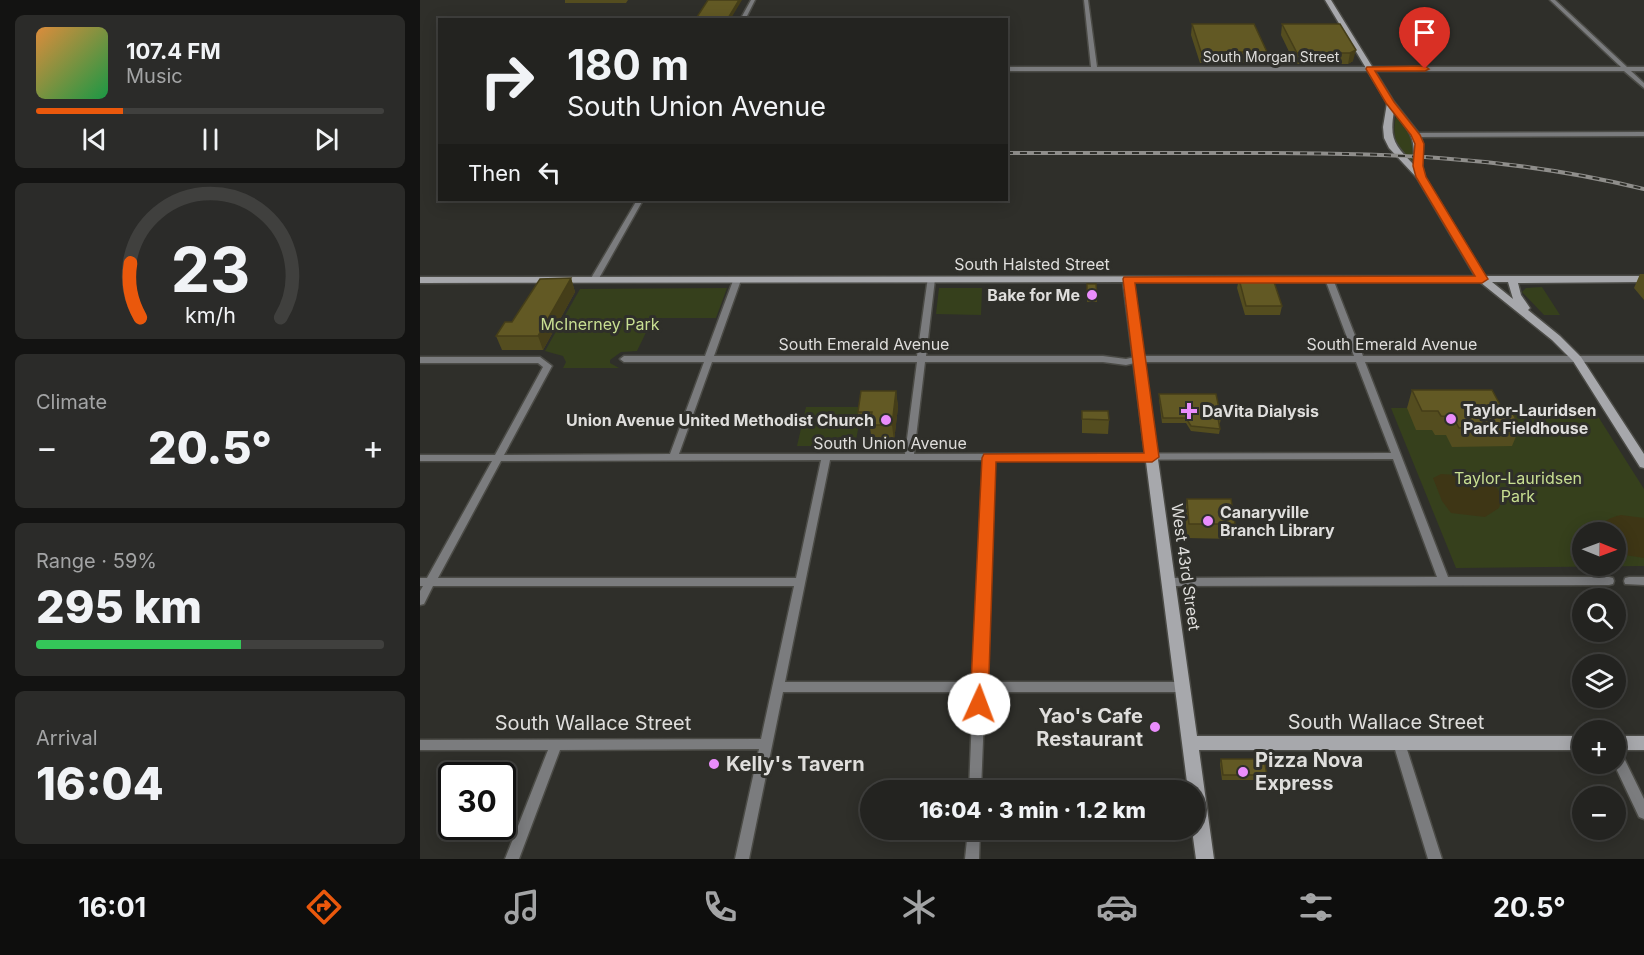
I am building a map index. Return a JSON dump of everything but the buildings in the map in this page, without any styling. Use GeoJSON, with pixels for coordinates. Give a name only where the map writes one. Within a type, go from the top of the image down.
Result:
{"type":"FeatureCollection","features":[{"type":"Feature","properties":{"kind":"street"},"geometry":{"type":"LineString","coordinates":[[743,18],[753,0]]}},
{"type":"Feature","properties":{"kind":"street"},"geometry":{"type":"LineString","coordinates":[[1086,0],[1094,69]]}},
{"type":"Feature","properties":{"kind":"street"},"geometry":{"type":"LineString","coordinates":[[1328,0],[1391,103],[1416,135],[1419,144],[1418,166],[1421,177]]}},
{"type":"Feature","properties":{"kind":"street"},"geometry":{"type":"LineString","coordinates":[[1552,0],[1644,86]]}},
{"type":"Feature","properties":{"kind":"street","name":"South Morgan Street"},"geometry":{"type":"LineString","coordinates":[[1008,69],[1644,69]]}},
{"type":"Feature","properties":{"kind":"street"},"geometry":{"type":"LineString","coordinates":[[1391,103],[1388,138],[1398,154],[1421,177],[1482,279],[1556,338],[1577,359],[1642,459]]}},
{"type":"Feature","properties":{"kind":"street"},"geometry":{"type":"LineString","coordinates":[[1416,135],[1644,134]]}},
{"type":"Feature","properties":{"kind":"street"},"geometry":{"type":"LineString","coordinates":[[594,280],[639,201]]}},
{"type":"Feature","properties":{"kind":"street"},"geometry":{"type":"LineString","coordinates":[[909,458],[931,279]]}},
{"type":"Feature","properties":{"kind":"street","name":"West 43rd Street"},"geometry":{"type":"LineString","coordinates":[[1128,279],[1205,859]]}},
{"type":"Feature","properties":{"kind":"street"},"geometry":{"type":"LineString","coordinates":[[1329,279],[1444,581]]}},
{"type":"Feature","properties":{"kind":"street"},"geometry":{"type":"LineString","coordinates":[[1513,279],[1516,296],[1532,319]]}},
{"type":"Feature","properties":{"kind":"street","name":"South Halsted Street"},"geometry":{"type":"LineString","coordinates":[[420,280],[1644,279]]}},
{"type":"Feature","properties":{"kind":"street"},"geometry":{"type":"LineString","coordinates":[[672,458],[737,280]]}},
{"type":"Feature","properties":{"kind":"street","name":"South Emerald Avenue"},"geometry":{"type":"LineString","coordinates":[[624,359],[1103,359],[1126,362],[1139,359],[1644,359]]}},
{"type":"Feature","properties":{"kind":"street"},"geometry":{"type":"LineString","coordinates":[[420,360],[532,360],[545,362],[548,366],[499,458],[425,582],[420,602]]}},
{"type":"Feature","properties":{"kind":"street","name":"South Union Avenue"},"geometry":{"type":"LineString","coordinates":[[420,458],[1397,456]]}},
{"type":"Feature","properties":{"kind":"street"},"geometry":{"type":"LineString","coordinates":[[742,859],[826,458]]}},
{"type":"Feature","properties":{"kind":"street"},"geometry":{"type":"LineString","coordinates":[[975,780],[989,458]]}},
{"type":"Feature","properties":{"kind":"street"},"geometry":{"type":"LineString","coordinates":[[1168,582],[1609,581]]}},
{"type":"Feature","properties":{"kind":"street"},"geometry":{"type":"LineString","coordinates":[[1629,581],[1644,581]]}},
{"type":"Feature","properties":{"kind":"street"},"geometry":{"type":"LineString","coordinates":[[425,582],[800,582]]}},
{"type":"Feature","properties":{"kind":"street"},"geometry":{"type":"LineString","coordinates":[[778,687],[1183,687]]}},
{"type":"Feature","properties":{"kind":"street","name":"South Wallace Street"},"geometry":{"type":"LineString","coordinates":[[1190,743],[1572,743]]}},
{"type":"Feature","properties":{"kind":"street"},"geometry":{"type":"LineString","coordinates":[[1399,743],[1435,859]]}},
{"type":"Feature","properties":{"kind":"street"},"geometry":{"type":"LineString","coordinates":[[1626,743],[1644,743]]}},
{"type":"Feature","properties":{"kind":"street"},"geometry":{"type":"LineString","coordinates":[[512,859],[556,744]]}},
{"type":"Feature","properties":{"kind":"street","name":"South Wallace Street"},"geometry":{"type":"LineString","coordinates":[[420,745],[766,744]]}},
{"type":"Feature","properties":{"kind":"street"},"geometry":{"type":"LineString","coordinates":[[1625,774],[1644,813]]}},
{"type":"Feature","properties":{"kind":"street"},"geometry":{"type":"LineString","coordinates":[[972,859],[973,840]]}},
{"type":"Feature","properties":{"kind":"green space"},"geometry":{"type":"Polygon","coordinates":[[[1396,116],[1414,139],[1414,163],[1396,143],[1394,130],[1396,116]]]}},
{"type":"Feature","properties":{"kind":"green space"},"geometry":{"type":"Polygon","coordinates":[[[1542,287],[1560,315],[1544,315],[1522,292],[1526,288],[1542,287]]]}},
{"type":"Feature","properties":{"kind":"green space","name":"McInerney Park"},"geometry":{"type":"Polygon","coordinates":[[[727,288],[716,318],[653,318],[637,351],[621,352],[610,360],[610,363],[619,368],[563,368],[566,362],[563,356],[545,351],[580,289],[727,288]]]}},
{"type":"Feature","properties":{"kind":"green space"},"geometry":{"type":"Polygon","coordinates":[[[939,288],[982,288],[981,315],[936,314],[939,288]]]}},
{"type":"Feature","properties":{"kind":"green space"},"geometry":{"type":"Polygon","coordinates":[[[806,407],[862,407],[855,446],[797,446],[806,407]]]}},
{"type":"Feature","properties":{"kind":"green space","name":"Taylor-Lauridsen Park"},"geometry":{"type":"Polygon","coordinates":[[[1592,407],[1644,489],[1644,566],[1626,566],[1626,522],[1572,522],[1572,567],[1456,568],[1391,408],[1592,407]]]}},
{"type":"Feature","properties":{"kind":"sand"},"geometry":{"type":"Polygon","coordinates":[[[1441,474],[1471,477],[1491,483],[1498,489],[1501,497],[1499,508],[1485,517],[1451,513],[1442,501],[1433,478],[1441,474]]]}},
{"type":"Feature","properties":{"kind":"sand"},"geometry":{"type":"Polygon","coordinates":[[[1621,515],[1644,518],[1644,558],[1626,555],[1626,522],[1605,522],[1621,515]]]}},
{"type":"Feature","properties":{"kind":"railway"},"geometry":{"type":"LineString","coordinates":[[1008,153],[1392,155],[1542,169],[1644,189]]}},
{"type":"Feature","properties":{"kind":"place","name":"Bake for Me"},"geometry":{"type":"Point","coordinates":[1092,295]}},
{"type":"Feature","properties":{"kind":"place","name":"DaVita Dialysis"},"geometry":{"type":"Point","coordinates":[1189,411]}},
{"type":"Feature","properties":{"kind":"place","name":"Taylor-Lauridsen Park Fieldhouse"},"geometry":{"type":"Point","coordinates":[1451,419]}},
{"type":"Feature","properties":{"kind":"place","name":"Union Avenue United Methodist Church"},"geometry":{"type":"Point","coordinates":[886,420]}},
{"type":"Feature","properties":{"kind":"place","name":"Canaryville Branch Library"},"geometry":{"type":"Point","coordinates":[1208,521]}},
{"type":"Feature","properties":{"kind":"place","name":"Yao's Cafe Restaurant"},"geometry":{"type":"Point","coordinates":[1155,727]}},
{"type":"Feature","properties":{"kind":"place","name":"Kelly's Tavern"},"geometry":{"type":"Point","coordinates":[714,764]}},
{"type":"Feature","properties":{"kind":"place","name":"Pizza Nova Express"},"geometry":{"type":"Point","coordinates":[1243,772]}},
{"type":"Feature","properties":{"kind":"route"},"geometry":{"type":"LineString","coordinates":[[979,704],[989,458],[1152,457],[1128,279],[1482,279],[1421,177],[1418,166],[1419,144],[1416,135],[1391,103],[1370,69],[1425,69]]}}]}
